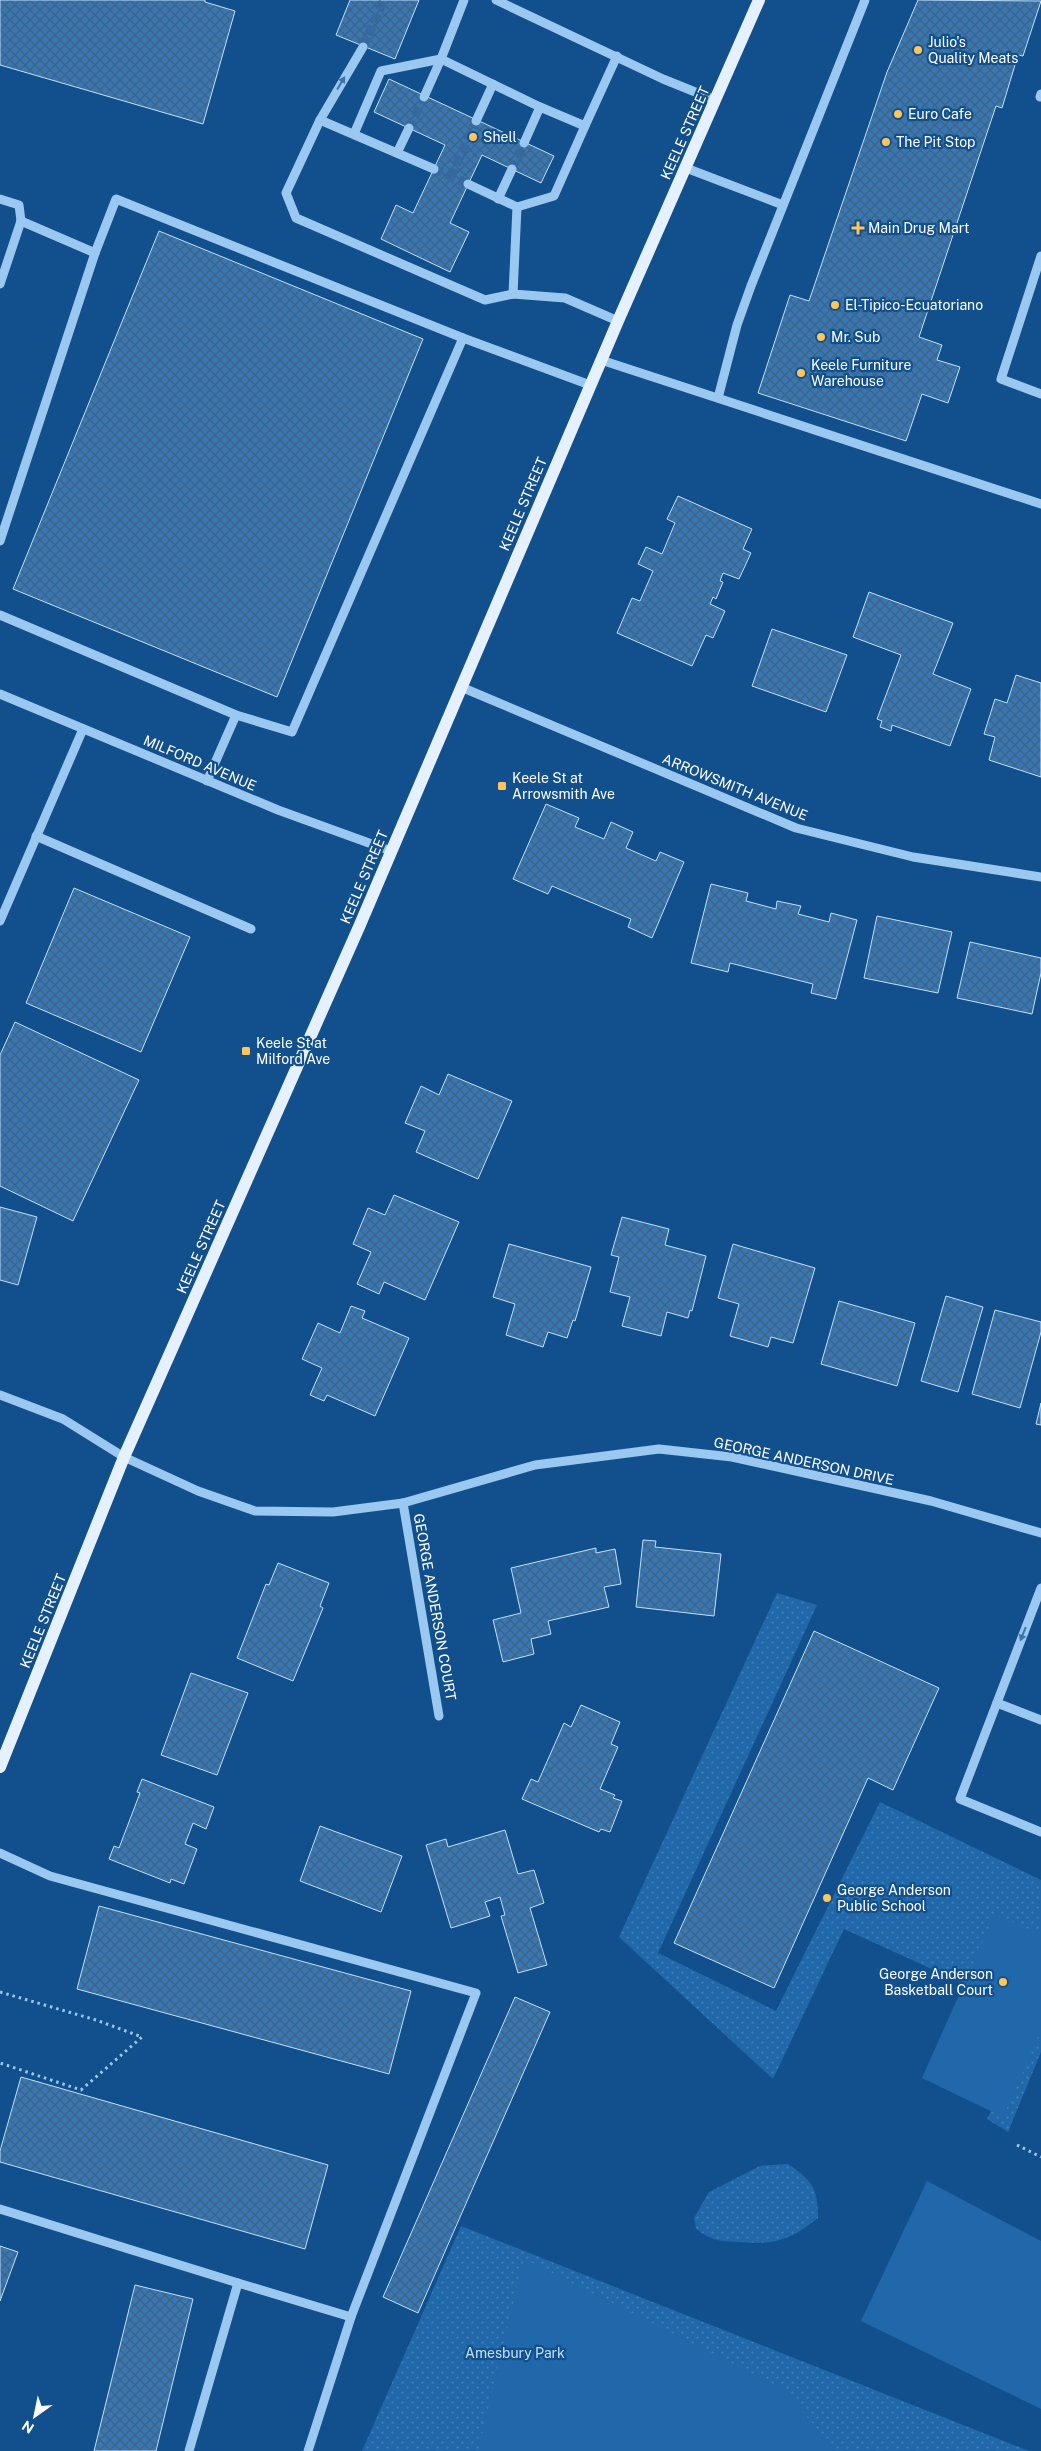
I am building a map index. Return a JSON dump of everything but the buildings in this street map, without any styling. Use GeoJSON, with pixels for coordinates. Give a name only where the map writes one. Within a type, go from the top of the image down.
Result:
{"type":"FeatureCollection","features":[{"type":"Feature","properties":{"kind":"main road","name":"KEELE STREET"},"geometry":{"type":"LineString","coordinates":[[0,1767],[124,1457],[391,852],[590,385],[759,0]]}},
{"type":"Feature","properties":{"kind":"street"},"geometry":{"type":"LineString","coordinates":[[424,97],[464,0]]}},
{"type":"Feature","properties":{"kind":"street"},"geometry":{"type":"LineString","coordinates":[[496,0],[715,100]]}},
{"type":"Feature","properties":{"kind":"street"},"geometry":{"type":"LineString","coordinates":[[718,398],[737,325],[865,0]]}},
{"type":"Feature","properties":{"kind":"street"},"geometry":{"type":"LineString","coordinates":[[363,47],[320,120],[286,194],[296,218],[485,300],[514,294],[565,298],[618,321]]}},
{"type":"Feature","properties":{"kind":"street"},"geometry":{"type":"LineString","coordinates":[[468,184],[517,207],[554,196],[617,56]]}},
{"type":"Feature","properties":{"kind":"street"},"geometry":{"type":"LineString","coordinates":[[354,134],[381,71],[441,59],[540,107],[585,126]]}},
{"type":"Feature","properties":{"kind":"street"},"geometry":{"type":"LineString","coordinates":[[476,121],[493,84]]}},
{"type":"Feature","properties":{"kind":"street"},"geometry":{"type":"LineString","coordinates":[[524,143],[540,107]]}},
{"type":"Feature","properties":{"kind":"street"},"geometry":{"type":"LineString","coordinates":[[320,120],[434,169]]}},
{"type":"Feature","properties":{"kind":"street"},"geometry":{"type":"LineString","coordinates":[[397,153],[409,128]]}},
{"type":"Feature","properties":{"kind":"street"},"geometry":{"type":"LineString","coordinates":[[686,168],[783,205]]}},
{"type":"Feature","properties":{"kind":"street"},"geometry":{"type":"LineString","coordinates":[[498,199],[512,169]]}},
{"type":"Feature","properties":{"kind":"street"},"geometry":{"type":"LineString","coordinates":[[0,199],[19,205],[22,221],[0,284]]}},
{"type":"Feature","properties":{"kind":"street"},"geometry":{"type":"LineString","coordinates":[[0,541],[95,253],[116,199],[463,338],[590,385]]}},
{"type":"Feature","properties":{"kind":"street"},"geometry":{"type":"LineString","coordinates":[[514,294],[517,207]]}},
{"type":"Feature","properties":{"kind":"street"},"geometry":{"type":"LineString","coordinates":[[22,221],[95,253]]}},
{"type":"Feature","properties":{"kind":"street"},"geometry":{"type":"LineString","coordinates":[[1041,256],[1001,379],[1041,394]]}},
{"type":"Feature","properties":{"kind":"street"},"geometry":{"type":"LineString","coordinates":[[0,615],[236,715],[292,732],[463,338]]}},
{"type":"Feature","properties":{"kind":"street"},"geometry":{"type":"LineString","coordinates":[[601,360],[1041,504]]}},
{"type":"Feature","properties":{"kind":"street","name":"ARROWSMITH AVENUE"},"geometry":{"type":"LineString","coordinates":[[462,687],[796,828],[913,857],[1041,877]]}},
{"type":"Feature","properties":{"kind":"street","name":"MILFORD AVENUE"},"geometry":{"type":"LineString","coordinates":[[0,694],[278,810],[391,852]]}},
{"type":"Feature","properties":{"kind":"street"},"geometry":{"type":"LineString","coordinates":[[207,781],[236,715]]}},
{"type":"Feature","properties":{"kind":"street"},"geometry":{"type":"LineString","coordinates":[[0,921],[83,729]]}},
{"type":"Feature","properties":{"kind":"street"},"geometry":{"type":"LineString","coordinates":[[36,836],[251,929]]}},
{"type":"Feature","properties":{"kind":"street","name":"GEORGE ANDERSON DRIVE"},"geometry":{"type":"LineString","coordinates":[[0,1395],[63,1420],[124,1457],[198,1491],[255,1511],[334,1512],[403,1503],[535,1465],[658,1450],[732,1457],[931,1502],[1041,1534]]}},
{"type":"Feature","properties":{"kind":"street","name":"GEORGE ANDERSON COURT"},"geometry":{"type":"LineString","coordinates":[[403,1503],[439,1716]]}},
{"type":"Feature","properties":{"kind":"street"},"geometry":{"type":"LineString","coordinates":[[1041,1588],[960,1799],[1041,1832]]}},
{"type":"Feature","properties":{"kind":"street"},"geometry":{"type":"LineString","coordinates":[[997,1703],[1041,1720]]}},
{"type":"Feature","properties":{"kind":"street"},"geometry":{"type":"LineString","coordinates":[[0,1853],[50,1876],[476,1993],[351,2317],[308,2451]]}},
{"type":"Feature","properties":{"kind":"street"},"geometry":{"type":"LineString","coordinates":[[0,2209],[238,2284],[351,2317]]}},
{"type":"Feature","properties":{"kind":"street"},"geometry":{"type":"LineString","coordinates":[[189,2451],[238,2284]]}},
{"type":"Feature","properties":{"kind":"path"},"geometry":{"type":"LineString","coordinates":[[0,1992],[96,2020],[142,2037],[81,2090],[0,2063]]}},
{"type":"Feature","properties":{"kind":"path"},"geometry":{"type":"LineString","coordinates":[[1017,2145],[1041,2157]]}},
{"type":"Feature","properties":{"kind":"green space"},"geometry":{"type":"Polygon","coordinates":[[[777,1593],[817,1605],[658,1953],[776,2011],[880,1802],[1041,1880],[1041,2052],[1008,2132],[987,2119],[1037,2017],[844,1929],[773,2079],[619,1937],[777,1593]]]}},
{"type":"Feature","properties":{"kind":"green space","name":"George Anderson Basketball Court"},"geometry":{"type":"Polygon","coordinates":[[[995,1914],[1041,1935],[1041,2030],[1003,2117],[922,2078],[995,1914]]]}},
{"type":"Feature","properties":{"kind":"green space"},"geometry":{"type":"Polygon","coordinates":[[[788,2164],[808,2181],[815,2193],[818,2218],[808,2226],[781,2240],[762,2243],[721,2241],[707,2236],[696,2229],[694,2218],[709,2192],[760,2166],[788,2164]]]}},
{"type":"Feature","properties":{"kind":"green space"},"geometry":{"type":"Polygon","coordinates":[[[927,2181],[1041,2241],[1041,2409],[861,2321],[927,2181]]]}},
{"type":"Feature","properties":{"kind":"green space","name":"Amesbury Park"},"geometry":{"type":"Polygon","coordinates":[[[461,2226],[1029,2451],[362,2451],[461,2226]]]}},
{"type":"Feature","properties":{"kind":"green space"},"geometry":{"type":"Polygon","coordinates":[[[524,2259],[783,2389],[836,2451],[478,2451],[524,2259]]]}},
{"type":"Feature","properties":{"kind":"tunnel"},"geometry":{"type":"LineString","coordinates":[[363,47],[384,0]]}},
{"type":"Feature","properties":{"kind":"tunnel"},"geometry":{"type":"LineString","coordinates":[[409,128],[424,97]]}},
{"type":"Feature","properties":{"kind":"tunnel"},"geometry":{"type":"LineString","coordinates":[[451,177],[476,121]]}},
{"type":"Feature","properties":{"kind":"tunnel"},"geometry":{"type":"LineString","coordinates":[[512,169],[524,143]]}},
{"type":"Feature","properties":{"kind":"tunnel"},"geometry":{"type":"LineString","coordinates":[[434,169],[468,184]]}},
{"type":"Feature","properties":{"kind":"place","name":"Julio's Quality Meats"},"geometry":{"type":"Point","coordinates":[918,50]}},
{"type":"Feature","properties":{"kind":"place","name":"Euro Cafe"},"geometry":{"type":"Point","coordinates":[898,114]}},
{"type":"Feature","properties":{"kind":"place","name":"Shell"},"geometry":{"type":"Point","coordinates":[473,137]}},
{"type":"Feature","properties":{"kind":"place","name":"The Pit Stop"},"geometry":{"type":"Point","coordinates":[886,142]}},
{"type":"Feature","properties":{"kind":"place","name":"Main Drug Mart"},"geometry":{"type":"Point","coordinates":[858,228]}},
{"type":"Feature","properties":{"kind":"place","name":"El-Tipico-Ecuatoriano"},"geometry":{"type":"Point","coordinates":[835,305]}},
{"type":"Feature","properties":{"kind":"place","name":"Mr. Sub"},"geometry":{"type":"Point","coordinates":[821,337]}},
{"type":"Feature","properties":{"kind":"place","name":"Keele Furniture Warehouse"},"geometry":{"type":"Point","coordinates":[801,373]}},
{"type":"Feature","properties":{"kind":"place","name":"Keele St at Arrowsmith Ave"},"geometry":{"type":"Point","coordinates":[502,786]}},
{"type":"Feature","properties":{"kind":"place","name":"Keele St at Milford Ave"},"geometry":{"type":"Point","coordinates":[246,1051]}},
{"type":"Feature","properties":{"kind":"place","name":"George Anderson Public School"},"geometry":{"type":"Point","coordinates":[827,1898]}},
{"type":"Feature","properties":{"kind":"place","name":"George Anderson Basketball Court"},"geometry":{"type":"Point","coordinates":[1003,1982]}}]}
